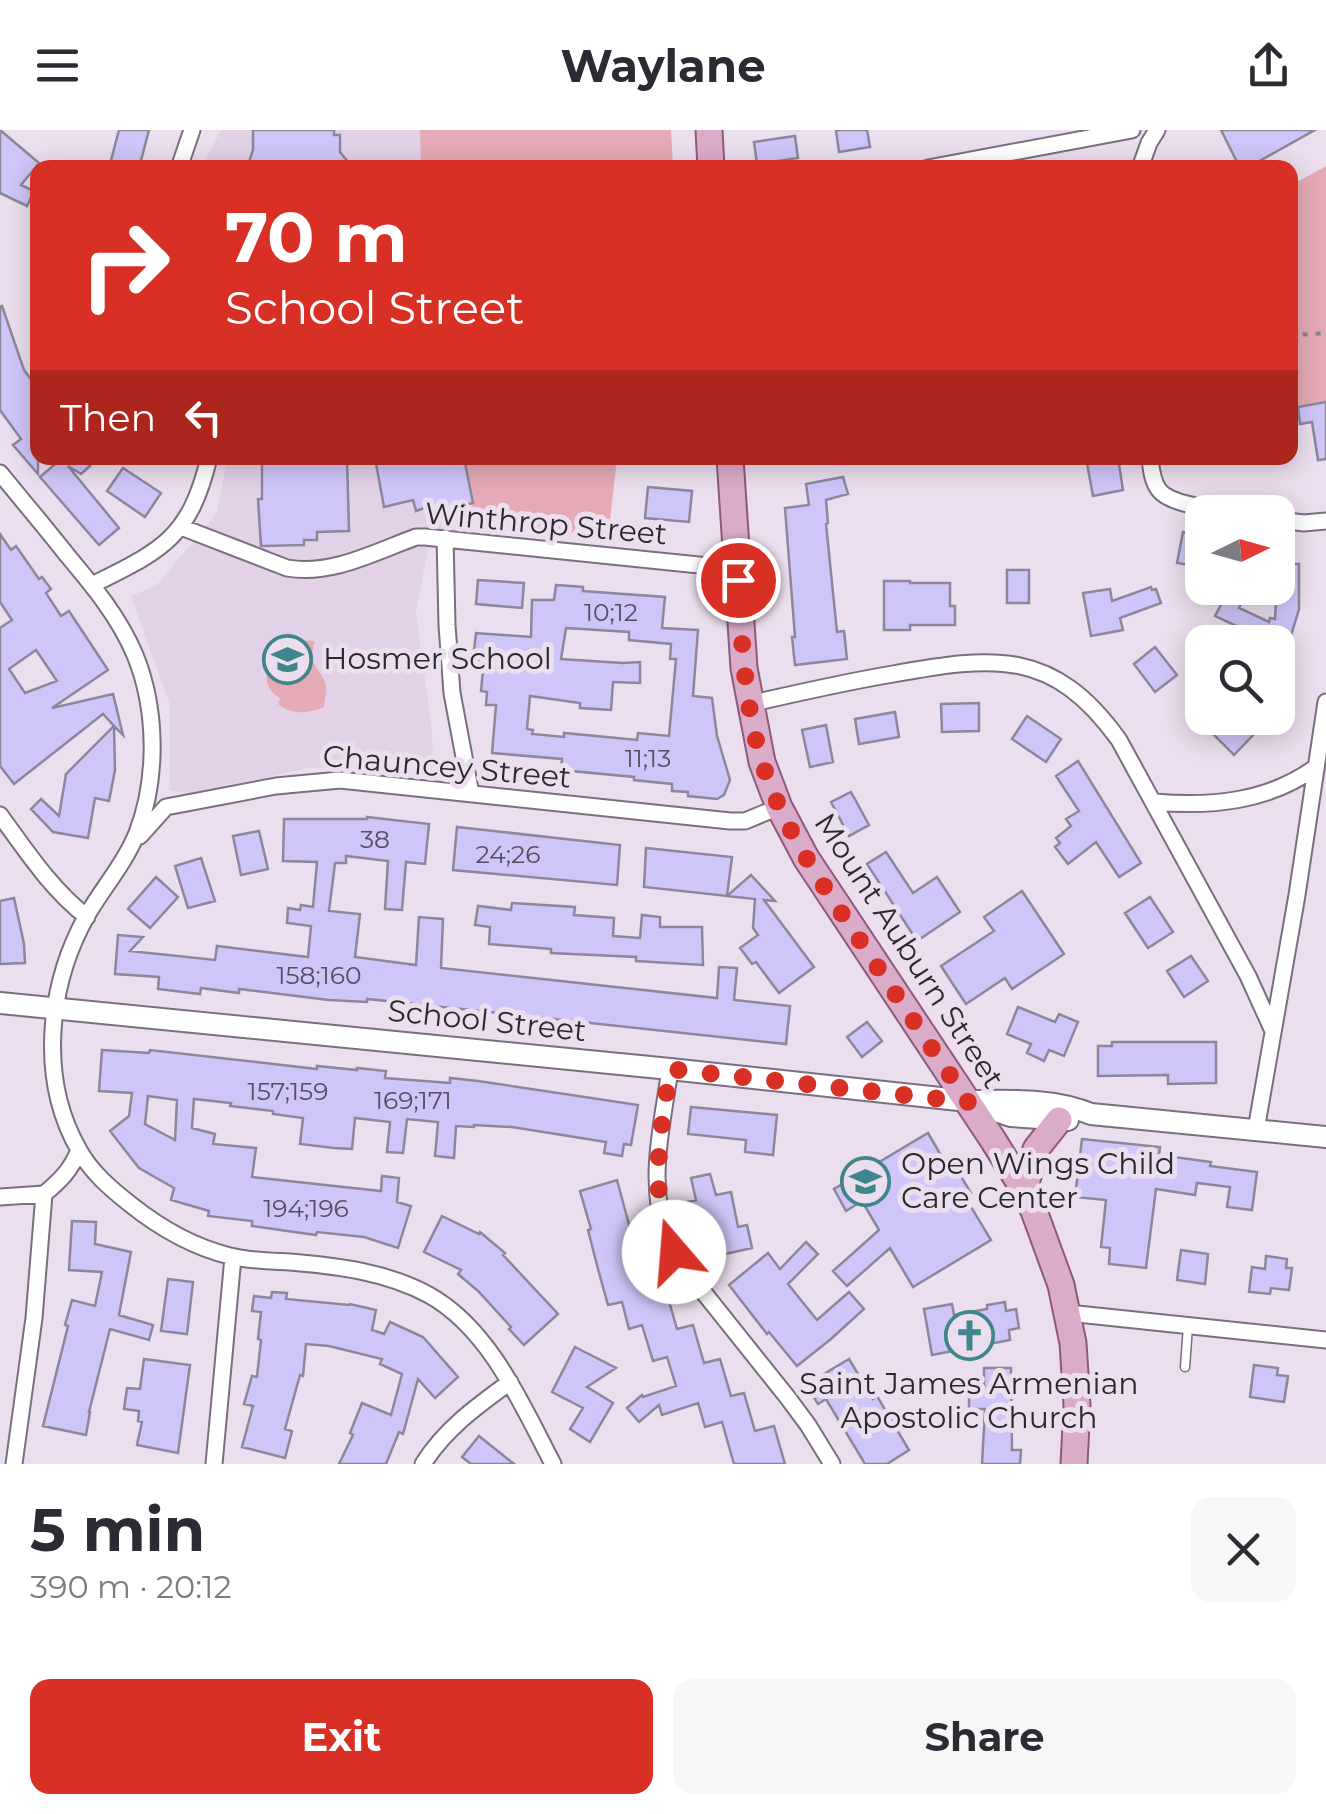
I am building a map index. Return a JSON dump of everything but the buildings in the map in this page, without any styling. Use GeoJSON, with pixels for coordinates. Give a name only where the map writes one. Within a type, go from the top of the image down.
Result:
{"type":"FeatureCollection","features":[{"type":"Feature","properties":{"kind":"main road"},"geometry":{"type":"LineString","coordinates":[[709,130],[711,160]]}},
{"type":"Feature","properties":{"kind":"main road","name":"Mount Auburn Street"},"geometry":{"type":"LineString","coordinates":[[731,465],[744,668],[762,762],[779,807],[821,883],[1024,1190],[1053,1259],[1068,1313],[1077,1373],[1074,1464]]}},
{"type":"Feature","properties":{"kind":"main road"},"geometry":{"type":"LineString","coordinates":[[1024,1190],[1036,1149],[1058,1120]]}},
{"type":"Feature","properties":{"kind":"street"},"geometry":{"type":"LineString","coordinates":[[182,160],[192,130]]}},
{"type":"Feature","properties":{"kind":"street"},"geometry":{"type":"LineString","coordinates":[[971,160],[1132,130]]}},
{"type":"Feature","properties":{"kind":"street"},"geometry":{"type":"LineString","coordinates":[[1143,160],[1157,130]]}},
{"type":"Feature","properties":{"kind":"street"},"geometry":{"type":"LineString","coordinates":[[92,585],[168,542],[196,500],[206,465]]}},
{"type":"Feature","properties":{"kind":"street"},"geometry":{"type":"LineString","coordinates":[[1151,465],[1159,490],[1168,498],[1185,501]]}},
{"type":"Feature","properties":{"kind":"street"},"geometry":{"type":"LineString","coordinates":[[0,473],[92,585],[125,633],[136,658],[149,712],[152,753],[144,812],[128,850],[87,917],[67,960],[55,1007],[55,1076],[68,1127],[79,1150],[115,1192],[182,1239],[233,1257],[352,1269],[432,1296],[474,1333],[510,1382],[553,1464]]}},
{"type":"Feature","properties":{"kind":"street"},"geometry":{"type":"LineString","coordinates":[[1295,522],[1326,521]]}},
{"type":"Feature","properties":{"kind":"street","name":"Winthrop Street"},"geometry":{"type":"LineString","coordinates":[[181,527],[300,570],[334,566],[416,538],[738,569]]}},
{"type":"Feature","properties":{"kind":"street"},"geometry":{"type":"LineString","coordinates":[[445,538],[452,692],[471,794]]}},
{"type":"Feature","properties":{"kind":"street"},"geometry":{"type":"LineString","coordinates":[[749,704],[978,661],[1023,666],[1065,686],[1085,700],[1119,740],[1248,976],[1273,1031]]}},
{"type":"Feature","properties":{"kind":"street"},"geometry":{"type":"LineString","coordinates":[[1256,1130],[1326,702]]}},
{"type":"Feature","properties":{"kind":"street"},"geometry":{"type":"LineString","coordinates":[[1154,802],[1188,805],[1248,798],[1299,780],[1316,768]]}},
{"type":"Feature","properties":{"kind":"street","name":"Chauncey Street"},"geometry":{"type":"LineString","coordinates":[[128,850],[166,807],[291,784],[340,780],[730,821],[745,821],[779,807]]}},
{"type":"Feature","properties":{"kind":"street"},"geometry":{"type":"LineString","coordinates":[[0,816],[45,878],[87,917]]}},
{"type":"Feature","properties":{"kind":"street","name":"School Street"},"geometry":{"type":"LineString","coordinates":[[0,1003],[968,1102],[1017,1101],[1074,1107],[1091,1114],[1326,1136]]}},
{"type":"Feature","properties":{"kind":"street"},"geometry":{"type":"LineString","coordinates":[[670,1069],[657,1175],[665,1231],[688,1274],[808,1425],[832,1464]]}},
{"type":"Feature","properties":{"kind":"street","name":"School Street"},"geometry":{"type":"LineString","coordinates":[[968,1102],[1002,1114],[1058,1120],[1091,1114]]}},
{"type":"Feature","properties":{"kind":"street"},"geometry":{"type":"LineString","coordinates":[[0,1197],[44,1194],[73,1166],[79,1150]]}},
{"type":"Feature","properties":{"kind":"street"},"geometry":{"type":"LineString","coordinates":[[10,1462],[34,1318],[44,1194]]}},
{"type":"Feature","properties":{"kind":"street"},"geometry":{"type":"LineString","coordinates":[[214,1464],[233,1257]]}},
{"type":"Feature","properties":{"kind":"street"},"geometry":{"type":"LineString","coordinates":[[1068,1313],[1326,1340]]}},
{"type":"Feature","properties":{"kind":"street"},"geometry":{"type":"LineString","coordinates":[[422,1464],[464,1417],[510,1382]]}},
{"type":"Feature","properties":{"kind":"lane"},"geometry":{"type":"LineString","coordinates":[[1184,1366],[1188,1326]]}},
{"type":"Feature","properties":{"kind":"path"},"geometry":{"type":"LineString","coordinates":[[1298,336],[1326,333]]}},
{"type":"Feature","properties":{"kind":"shaded area"},"geometry":{"type":"Polygon","coordinates":[[[221,130],[671,130],[673,160],[205,160],[221,130]]]}},
{"type":"Feature","properties":{"kind":"shaded area"},"geometry":{"type":"Polygon","coordinates":[[[420,130],[671,130],[673,160],[421,160],[420,130]]]}},
{"type":"Feature","properties":{"kind":"shaded area"},"geometry":{"type":"Polygon","coordinates":[[[1326,166],[1326,402],[1298,407],[1298,182],[1326,166]]]}},
{"type":"Feature","properties":{"kind":"shaded area","name":"Hosmer School"},"geometry":{"type":"Polygon","coordinates":[[[226,465],[616,465],[608,537],[475,522],[428,549],[416,612],[432,732],[433,770],[307,768],[191,794],[170,790],[170,705],[131,596],[157,585],[217,513],[226,465]]]}},
{"type":"Feature","properties":{"kind":"shaded area"},"geometry":{"type":"Polygon","coordinates":[[[465,465],[616,465],[608,537],[475,522],[465,465]]]}},
{"type":"Feature","properties":{"kind":"shaded area"},"geometry":{"type":"Polygon","coordinates":[[[315,641],[313,660],[326,688],[324,707],[300,712],[278,704],[280,698],[266,679],[270,667],[287,650],[284,643],[315,641]]]}},
{"type":"Feature","properties":{"kind":"place","name":"Hosmer School"},"geometry":{"type":"Point","coordinates":[288,659]}},
{"type":"Feature","properties":{"kind":"place","name":"Open Wings Child Care Center"},"geometry":{"type":"Point","coordinates":[866,1181]}},
{"type":"Feature","properties":{"kind":"place","name":"Saint James Armenian Apostolic Church"},"geometry":{"type":"Point","coordinates":[969,1335]}},
{"type":"Feature","properties":{"kind":"route"},"geometry":{"type":"LineString","coordinates":[[674,1252],[665,1231],[657,1187],[670,1069],[968,1102],[821,883],[779,807],[762,762],[749,704],[738,580]]}}]}
